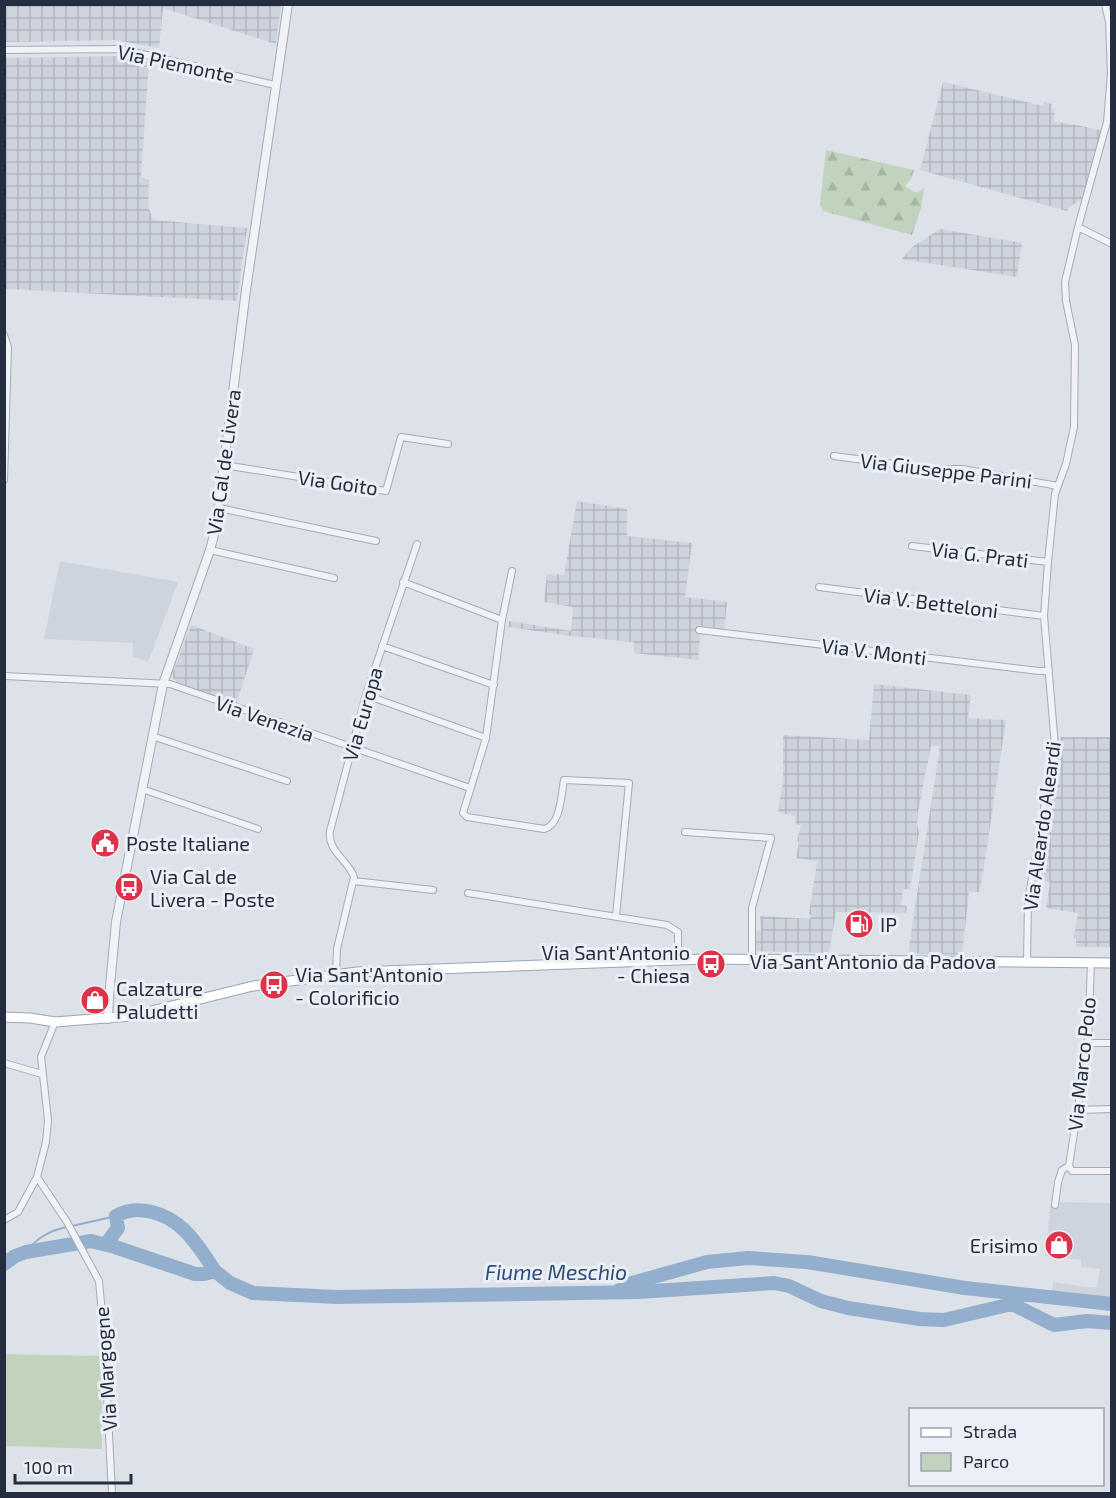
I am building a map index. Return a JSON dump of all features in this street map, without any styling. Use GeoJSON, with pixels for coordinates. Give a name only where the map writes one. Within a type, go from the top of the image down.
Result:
{"type":"FeatureCollection","features":[{"type":"Feature","properties":{"kind":"main road","name":"Via Sant'Antonio da Padova"},"geometry":{"type":"LineString","coordinates":[[4,1017],[55,1022],[108,1018],[149,1012],[253,986],[336,974],[678,960],[1112,963]]}},
{"type":"Feature","properties":{"kind":"street","name":"Via Cal de Livera"},"geometry":{"type":"LineString","coordinates":[[108,1018],[113,944],[163,684],[210,550],[219,508],[235,372],[288,4]]}},
{"type":"Feature","properties":{"kind":"street","name":"Via Aleardo Aleardi"},"geometry":{"type":"LineString","coordinates":[[1027,962],[1028,901],[1054,752],[1044,616],[1048,562],[1053,505],[1073,434],[1075,345],[1066,301],[1065,282],[1107,122],[1111,72],[1109,22],[1105,4]]}},
{"type":"Feature","properties":{"kind":"street","name":"Via Piemonte"},"geometry":{"type":"LineString","coordinates":[[4,50],[121,49],[275,85]]}},
{"type":"Feature","properties":{"kind":"street"},"geometry":{"type":"LineString","coordinates":[[1078,227],[1112,244]]}},
{"type":"Feature","properties":{"kind":"street"},"geometry":{"type":"LineString","coordinates":[[4,335],[8,347],[4,480]]}},
{"type":"Feature","properties":{"kind":"street","name":"Via Goito"},"geometry":{"type":"LineString","coordinates":[[224,465],[386,491],[402,437],[448,444]]}},
{"type":"Feature","properties":{"kind":"street","name":"Via Giuseppe Parini"},"geometry":{"type":"LineString","coordinates":[[834,456],[932,469],[962,469],[1058,486]]}},
{"type":"Feature","properties":{"kind":"street"},"geometry":{"type":"LineString","coordinates":[[219,508],[376,541]]}},
{"type":"Feature","properties":{"kind":"street","name":"Via Europa"},"geometry":{"type":"LineString","coordinates":[[354,881],[353,873],[332,847],[329,837],[366,695],[417,544]]}},
{"type":"Feature","properties":{"kind":"street","name":"Via G. Prati"},"geometry":{"type":"LineString","coordinates":[[912,546],[1048,562]]}},
{"type":"Feature","properties":{"kind":"street"},"geometry":{"type":"LineString","coordinates":[[210,550],[334,578]]}},
{"type":"Feature","properties":{"kind":"street"},"geometry":{"type":"LineString","coordinates":[[512,571],[502,620],[486,738],[463,813],[467,817],[544,829],[553,825],[555,821],[564,780],[629,783],[616,916]]}},
{"type":"Feature","properties":{"kind":"street"},"geometry":{"type":"LineString","coordinates":[[403,582],[502,620]]}},
{"type":"Feature","properties":{"kind":"street","name":"Via V. Betteloni"},"geometry":{"type":"LineString","coordinates":[[819,588],[1044,616]]}},
{"type":"Feature","properties":{"kind":"street","name":"Via V. Monti"},"geometry":{"type":"LineString","coordinates":[[699,630],[1048,671]]}},
{"type":"Feature","properties":{"kind":"street"},"geometry":{"type":"LineString","coordinates":[[382,646],[494,685]]}},
{"type":"Feature","properties":{"kind":"street","name":"Via Venezia"},"geometry":{"type":"LineString","coordinates":[[4,676],[170,684],[470,788]]}},
{"type":"Feature","properties":{"kind":"street"},"geometry":{"type":"LineString","coordinates":[[366,695],[486,738]]}},
{"type":"Feature","properties":{"kind":"street"},"geometry":{"type":"LineString","coordinates":[[152,736],[287,781]]}},
{"type":"Feature","properties":{"kind":"street"},"geometry":{"type":"LineString","coordinates":[[142,789],[258,829]]}},
{"type":"Feature","properties":{"kind":"street"},"geometry":{"type":"LineString","coordinates":[[685,832],[771,838],[752,908],[752,960]]}},
{"type":"Feature","properties":{"kind":"street"},"geometry":{"type":"LineString","coordinates":[[336,974],[337,949],[354,881],[434,890]]}},
{"type":"Feature","properties":{"kind":"street"},"geometry":{"type":"LineString","coordinates":[[468,892],[672,927],[678,935],[678,960]]}},
{"type":"Feature","properties":{"kind":"street","name":"Via Marco Polo"},"geometry":{"type":"LineString","coordinates":[[1055,1205],[1062,1170],[1071,1169],[1088,1043],[1091,962]]}},
{"type":"Feature","properties":{"kind":"street"},"geometry":{"type":"LineString","coordinates":[[4,1220],[18,1212],[37,1178],[46,1142],[48,1120],[41,1057],[55,1022]]}},
{"type":"Feature","properties":{"kind":"street"},"geometry":{"type":"LineString","coordinates":[[1088,1043],[1112,1043]]}},
{"type":"Feature","properties":{"kind":"street"},"geometry":{"type":"LineString","coordinates":[[4,1063],[42,1074]]}},
{"type":"Feature","properties":{"kind":"street"},"geometry":{"type":"LineString","coordinates":[[1078,1110],[1112,1109]]}},
{"type":"Feature","properties":{"kind":"street"},"geometry":{"type":"LineString","coordinates":[[1071,1169],[1112,1171]]}},
{"type":"Feature","properties":{"kind":"street","name":"Via Margogne"},"geometry":{"type":"LineString","coordinates":[[37,1178],[69,1225],[99,1281],[105,1347],[112,1494]]}},
{"type":"Feature","properties":{"kind":"shaded area"},"geometry":{"type":"Polygon","coordinates":[[[4,5],[281,5],[276,44],[163,8],[159,48],[116,40],[5,42],[4,5]]]}},
{"type":"Feature","properties":{"kind":"shaded area"},"geometry":{"type":"Polygon","coordinates":[[[120,56],[149,62],[141,177],[149,180],[148,206],[153,220],[247,228],[237,301],[5,289],[5,58],[120,56]]]}},
{"type":"Feature","properties":{"kind":"shaded area"},"geometry":{"type":"Polygon","coordinates":[[[943,82],[1043,106],[1044,102],[1052,104],[1051,109],[1055,109],[1054,121],[1102,130],[1082,200],[1069,207],[1067,211],[920,170],[943,82]]]}},
{"type":"Feature","properties":{"kind":"shaded area"},"geometry":{"type":"Polygon","coordinates":[[[940,229],[1022,243],[1017,277],[902,259],[912,247],[940,229]]]}},
{"type":"Feature","properties":{"kind":"shaded area"},"geometry":{"type":"Polygon","coordinates":[[[577,501],[627,509],[627,536],[692,543],[685,597],[727,602],[724,631],[701,628],[698,660],[634,653],[634,642],[508,627],[509,621],[571,631],[573,607],[544,602],[547,574],[564,575],[577,501]]]}},
{"type":"Feature","properties":{"kind":"shaded area"},"geometry":{"type":"Polygon","coordinates":[[[60,561],[178,582],[148,662],[133,656],[133,643],[44,639],[60,561]]]}},
{"type":"Feature","properties":{"kind":"shaded area"},"geometry":{"type":"Polygon","coordinates":[[[191,625],[254,649],[236,705],[180,685],[173,678],[172,675],[191,625]]]}},
{"type":"Feature","properties":{"kind":"shaded area"},"geometry":{"type":"Polygon","coordinates":[[[874,684],[971,695],[968,718],[1006,720],[983,873],[979,892],[969,892],[962,955],[908,953],[940,746],[931,746],[918,812],[919,833],[910,889],[903,889],[901,905],[907,906],[906,913],[836,912],[829,953],[753,951],[752,931],[761,931],[760,916],[810,919],[811,915],[809,914],[817,861],[796,858],[801,825],[796,824],[795,816],[778,812],[783,781],[783,735],[869,740],[874,684]]]}},
{"type":"Feature","properties":{"kind":"shaded area"},"geometry":{"type":"Polygon","coordinates":[[[1061,737],[1111,737],[1111,947],[1076,947],[1076,938],[1074,938],[1078,913],[1046,908],[1050,882],[1035,879],[1061,737]]]}},
{"type":"Feature","properties":{"kind":"shaded area"},"geometry":{"type":"Polygon","coordinates":[[[1051,1202],[1111,1203],[1111,1299],[1052,1292],[1053,1282],[1097,1287],[1100,1269],[1081,1267],[1081,1260],[1045,1256],[1051,1202]]]}},
{"type":"Feature","properties":{"kind":"green space"},"geometry":{"type":"Polygon","coordinates":[[[826,150],[914,170],[905,186],[916,193],[924,188],[921,208],[912,235],[823,211],[820,204],[826,150]]]}},
{"type":"Feature","properties":{"kind":"green space"},"geometry":{"type":"Polygon","coordinates":[[[5,1354],[101,1356],[102,1449],[5,1446],[5,1354]]]}},
{"type":"Feature","properties":{"kind":"waterway"},"geometry":{"type":"LineString","coordinates":[[106,1244],[118,1228],[116,1216],[134,1210],[152,1212],[181,1227],[196,1243],[215,1271]]}},
{"type":"Feature","properties":{"kind":"waterway"},"geometry":{"type":"LineString","coordinates":[[72,1226],[116,1216]]}},
{"type":"Feature","properties":{"kind":"waterway"},"geometry":{"type":"LineString","coordinates":[[28,1251],[44,1235],[67,1227]]}},
{"type":"Feature","properties":{"kind":"waterway","name":"Fiume Meschio"},"geometry":{"type":"LineString","coordinates":[[4,1264],[26,1252],[91,1241],[195,1274],[215,1271],[230,1283],[253,1293],[337,1297],[638,1292],[774,1283],[789,1286],[821,1301],[848,1308],[920,1319],[944,1320],[1012,1304],[1054,1325],[1087,1321],[1112,1323]]}},
{"type":"Feature","properties":{"kind":"waterway"},"geometry":{"type":"LineString","coordinates":[[618,1291],[632,1283],[707,1262],[748,1258],[807,1262],[965,1288],[1112,1304]]}},
{"type":"Feature","properties":{"kind":"place","name":"Poste Italiane"},"geometry":{"type":"Point","coordinates":[105,843]}},
{"type":"Feature","properties":{"kind":"place","name":"Via Cal de Livera - Poste"},"geometry":{"type":"Point","coordinates":[129,887]}},
{"type":"Feature","properties":{"kind":"place","name":"IP"},"geometry":{"type":"Point","coordinates":[859,924]}},
{"type":"Feature","properties":{"kind":"place","name":"Via Sant'Antonio - Chiesa"},"geometry":{"type":"Point","coordinates":[711,964]}},
{"type":"Feature","properties":{"kind":"place","name":"Via Sant'Antonio - Colorificio"},"geometry":{"type":"Point","coordinates":[274,985]}},
{"type":"Feature","properties":{"kind":"place","name":"Calzature Paludetti"},"geometry":{"type":"Point","coordinates":[95,1000]}},
{"type":"Feature","properties":{"kind":"place","name":"Erisimo"},"geometry":{"type":"Point","coordinates":[1059,1245]}}]}
